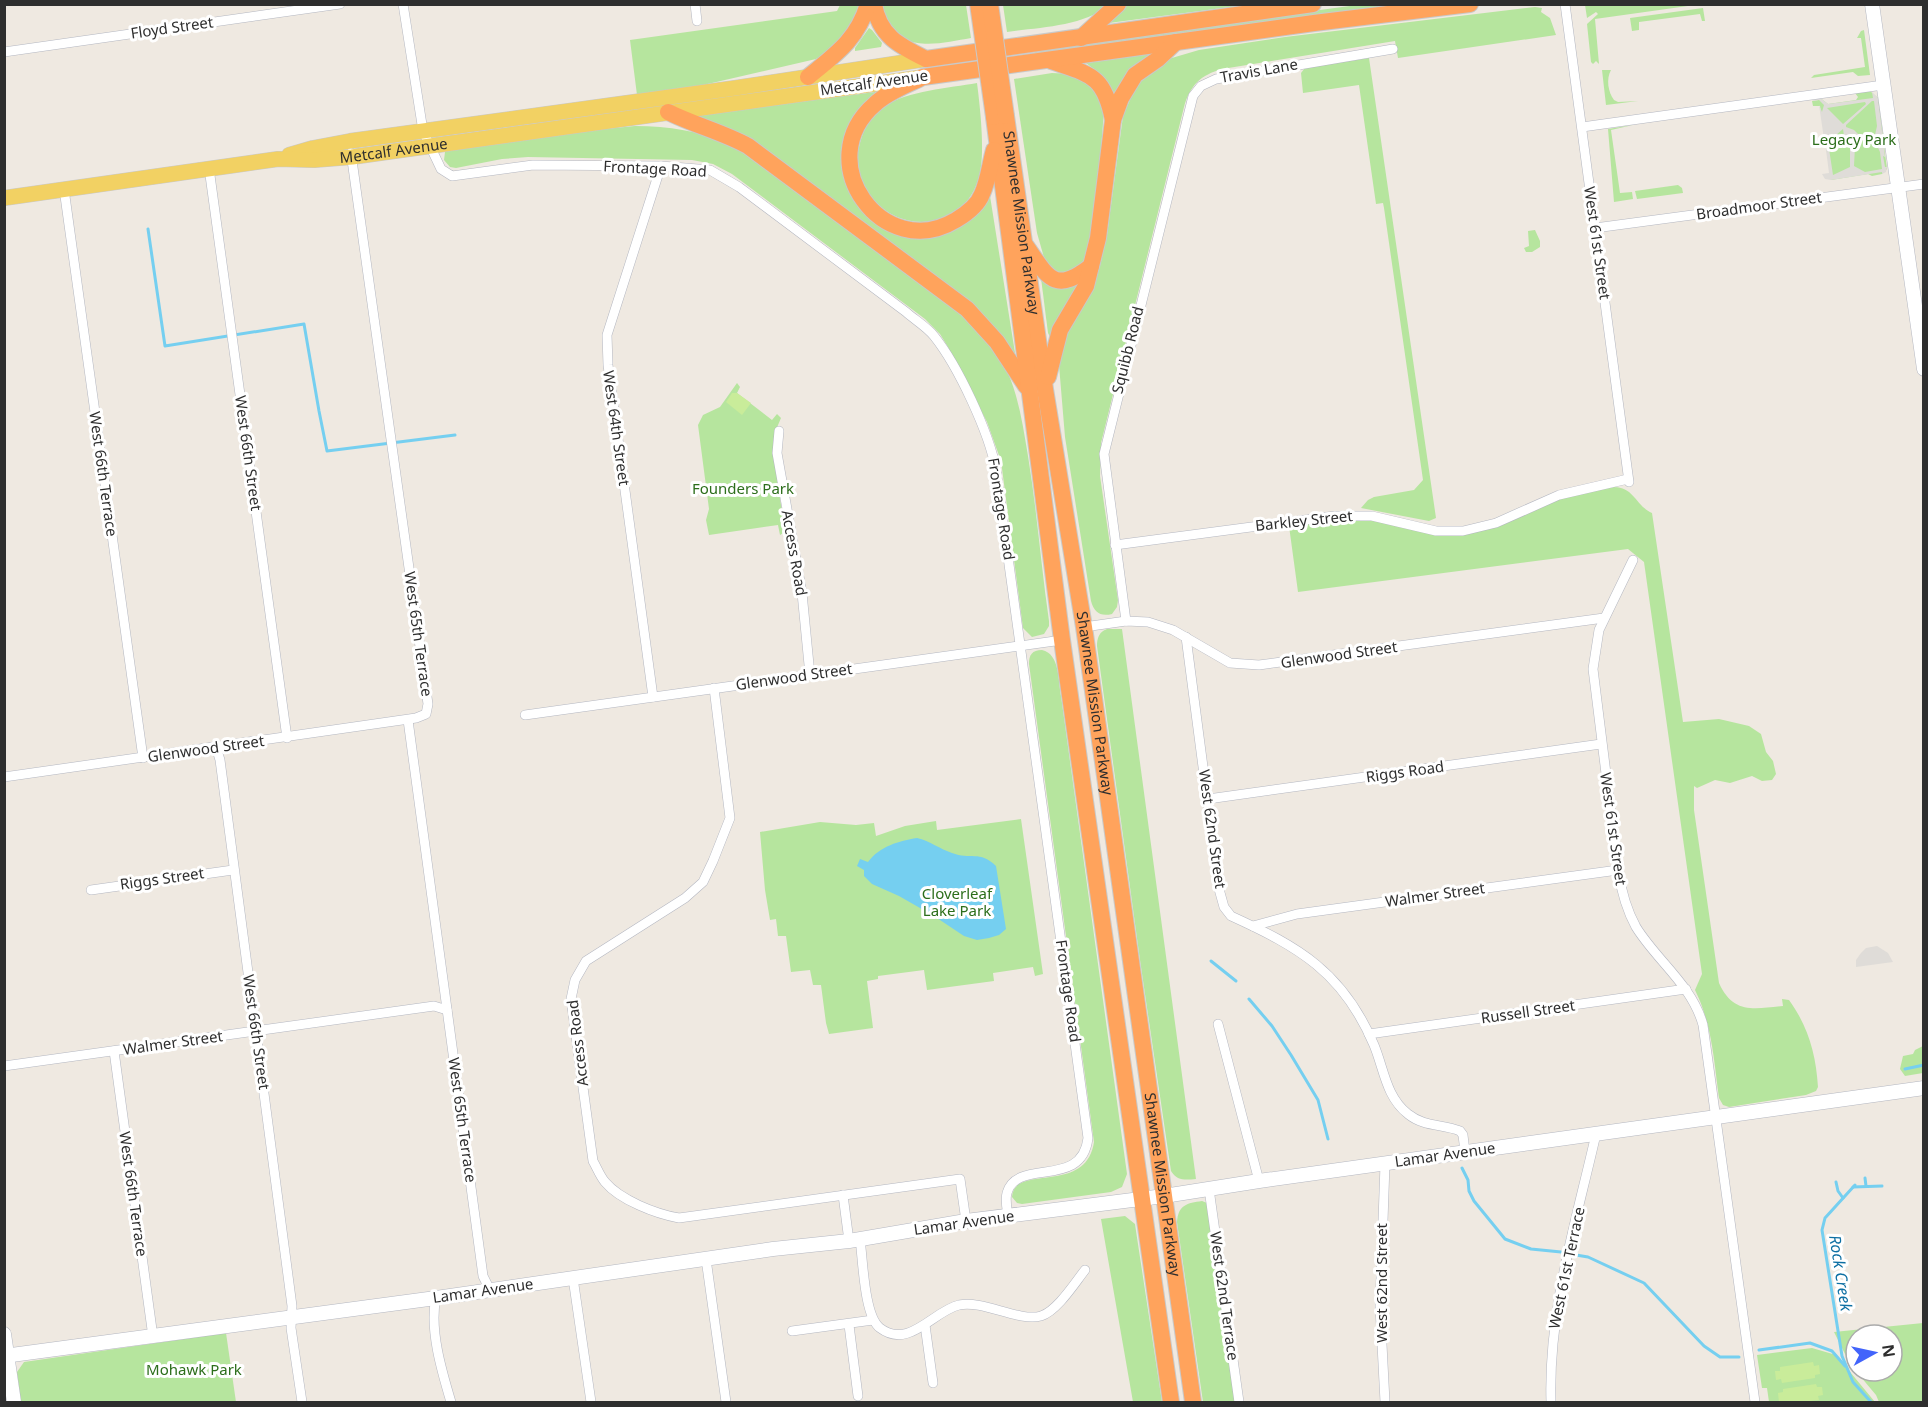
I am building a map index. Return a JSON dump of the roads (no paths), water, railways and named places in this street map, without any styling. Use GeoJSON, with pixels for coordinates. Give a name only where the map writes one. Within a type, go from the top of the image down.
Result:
{"type":"FeatureCollection","features":[{"type":"Feature","properties":{"kind":"highway"},"geometry":{"type":"LineString","coordinates":[[808,77],[842,49],[856,34],[868,4]]}},
{"type":"Feature","properties":{"kind":"highway"},"geometry":{"type":"LineString","coordinates":[[874,4],[880,25],[886,34],[897,44],[927,59]]}},
{"type":"Feature","properties":{"kind":"highway","name":"Shawnee Mission Parkway"},"geometry":{"type":"LineString","coordinates":[[978,4],[1024,242],[1062,640],[1171,1402]]}},
{"type":"Feature","properties":{"kind":"highway","name":"Shawnee Mission Parkway"},"geometry":{"type":"LineString","coordinates":[[990,4],[1000,116],[997,140],[1037,390],[1083,627],[1193,1402]]}},
{"type":"Feature","properties":{"kind":"highway"},"geometry":{"type":"LineString","coordinates":[[1082,38],[1118,4]]}},
{"type":"Feature","properties":{"kind":"highway","name":"Metcalf Avenue"},"geometry":{"type":"LineString","coordinates":[[927,59],[1313,4]]}},
{"type":"Feature","properties":{"kind":"highway","name":"Metcalf Avenue"},"geometry":{"type":"LineString","coordinates":[[923,77],[1470,4]]}},
{"type":"Feature","properties":{"kind":"highway"},"geometry":{"type":"LineString","coordinates":[[668,112],[690,123],[731,136],[748,146],[967,309],[1037,390],[1060,330],[1082,294],[1091,266],[1098,238],[1113,120],[1135,75],[1176,42]]}},
{"type":"Feature","properties":{"kind":"highway"},"geometry":{"type":"LineString","coordinates":[[1047,60],[1094,78],[1106,92],[1113,120]]}},
{"type":"Feature","properties":{"kind":"highway"},"geometry":{"type":"LineString","coordinates":[[923,77],[874,105],[860,121],[851,141],[849,161],[853,183],[859,195],[874,213],[892,224],[905,228],[929,230],[950,224],[973,208],[982,195],[997,140]]}},
{"type":"Feature","properties":{"kind":"highway"},"geometry":{"type":"LineString","coordinates":[[1024,242],[1045,273],[1058,280],[1076,278],[1091,266]]}},
{"type":"Feature","properties":{"kind":"highway"},"geometry":{"type":"LineString","coordinates":[[1058,603],[1083,627]]}},
{"type":"Feature","properties":{"kind":"highway"},"geometry":{"type":"LineString","coordinates":[[1062,640],[1072,644],[1088,662]]}},
{"type":"Feature","properties":{"kind":"main road","name":"Metcalf Avenue"},"geometry":{"type":"LineString","coordinates":[[4,198],[279,159],[314,160],[423,131],[927,59]]}},
{"type":"Feature","properties":{"kind":"main road","name":"Metcalf Avenue"},"geometry":{"type":"LineString","coordinates":[[351,149],[429,146],[923,77]]}},
{"type":"Feature","properties":{"kind":"street","name":"Floyd Street"},"geometry":{"type":"LineString","coordinates":[[4,52],[340,4]]}},
{"type":"Feature","properties":{"kind":"street"},"geometry":{"type":"LineString","coordinates":[[403,4],[423,131],[429,146]]}},
{"type":"Feature","properties":{"kind":"street"},"geometry":{"type":"LineString","coordinates":[[695,4],[697,21]]}},
{"type":"Feature","properties":{"kind":"street","name":"West 61st Street"},"geometry":{"type":"LineString","coordinates":[[1566,4],[1629,480]]}},
{"type":"Feature","properties":{"kind":"street"},"geometry":{"type":"LineString","coordinates":[[1872,4],[1923,369]]}},
{"type":"Feature","properties":{"kind":"street","name":"Travis Lane"},"geometry":{"type":"LineString","coordinates":[[1177,158],[1192,100],[1201,86],[1208,81],[1393,49]]}},
{"type":"Feature","properties":{"kind":"street"},"geometry":{"type":"LineString","coordinates":[[1582,127],[1883,85]]}},
{"type":"Feature","properties":{"kind":"street","name":"Frontage Road"},"geometry":{"type":"LineString","coordinates":[[429,146],[441,169],[452,176],[533,165],[662,166],[710,170],[723,176],[906,312],[932,334],[959,379],[992,452],[1088,1138],[1083,1156],[1072,1165],[1063,1170],[1016,1179],[1006,1195],[1008,1216]]}},
{"type":"Feature","properties":{"kind":"street","name":"West 65th Terrace"},"geometry":{"type":"LineString","coordinates":[[351,149],[428,704],[426,714],[408,720],[483,1276],[490,1290]]}},
{"type":"Feature","properties":{"kind":"street","name":"Squibb Road"},"geometry":{"type":"LineString","coordinates":[[1115,545],[1105,473],[1105,444],[1177,158]]}},
{"type":"Feature","properties":{"kind":"street","name":"West 64th Street"},"geometry":{"type":"LineString","coordinates":[[653,697],[608,364],[607,335],[662,166]]}},
{"type":"Feature","properties":{"kind":"street","name":"West 66th Street"},"geometry":{"type":"LineString","coordinates":[[209,168],[288,738]]}},
{"type":"Feature","properties":{"kind":"street","name":"Broadmoor Street"},"geometry":{"type":"LineString","coordinates":[[1595,228],[1923,184]]}},
{"type":"Feature","properties":{"kind":"street","name":"West 66th Terrace"},"geometry":{"type":"LineString","coordinates":[[64,189],[143,758]]}},
{"type":"Feature","properties":{"kind":"street","name":"Access Road"},"geometry":{"type":"LineString","coordinates":[[779,431],[777,453],[802,593],[810,675]]}},
{"type":"Feature","properties":{"kind":"street","name":"Barkley Street"},"geometry":{"type":"LineString","coordinates":[[1115,545],[1335,516],[1372,516],[1436,531],[1458,531],[1496,523],[1559,495],[1629,480]]}},
{"type":"Feature","properties":{"kind":"street"},"geometry":{"type":"LineString","coordinates":[[1115,545],[1126,621]]}},
{"type":"Feature","properties":{"kind":"street","name":"West 61st Street"},"geometry":{"type":"LineString","coordinates":[[1634,560],[1597,636],[1593,672],[1618,870],[1624,898],[1636,926],[1686,989],[1703,1025],[1755,1402]]}},
{"type":"Feature","properties":{"kind":"street","name":"Glenwood Street"},"geometry":{"type":"LineString","coordinates":[[1083,627],[1143,621],[1166,627],[1230,663],[1259,665],[1604,618]]}},
{"type":"Feature","properties":{"kind":"street","name":"West 62nd Street"},"geometry":{"type":"LineString","coordinates":[[1186,638],[1224,907],[1228,914],[1286,942],[1322,969],[1349,1001],[1369,1034],[1390,1091],[1397,1103],[1408,1114],[1422,1122],[1460,1131],[1465,1152]]}},
{"type":"Feature","properties":{"kind":"street","name":"Glenwood Street"},"geometry":{"type":"LineString","coordinates":[[525,715],[1062,640]]}},
{"type":"Feature","properties":{"kind":"street","name":"Access Road"},"geometry":{"type":"LineString","coordinates":[[714,688],[730,819],[713,861],[703,882],[685,898],[586,962],[575,980],[571,999],[593,1161],[604,1181],[621,1196],[659,1215],[679,1218],[960,1179],[966,1221]]}},
{"type":"Feature","properties":{"kind":"street","name":"Glenwood Street"},"geometry":{"type":"LineString","coordinates":[[4,777],[408,720]]}},
{"type":"Feature","properties":{"kind":"street","name":"Riggs Road"},"geometry":{"type":"LineString","coordinates":[[1208,799],[1601,744]]}},
{"type":"Feature","properties":{"kind":"street","name":"West 66th Street"},"geometry":{"type":"LineString","coordinates":[[216,747],[292,1306],[291,1328],[302,1402]]}},
{"type":"Feature","properties":{"kind":"street","name":"Riggs Street"},"geometry":{"type":"LineString","coordinates":[[91,890],[233,870]]}},
{"type":"Feature","properties":{"kind":"street","name":"Walmer Street"},"geometry":{"type":"LineString","coordinates":[[1253,926],[1297,914],[1618,870]]}},
{"type":"Feature","properties":{"kind":"street","name":"Russell Street"},"geometry":{"type":"LineString","coordinates":[[1369,1034],[1686,989]]}},
{"type":"Feature","properties":{"kind":"street","name":"Walmer Street"},"geometry":{"type":"LineString","coordinates":[[4,1066],[434,1006],[447,1010]]}},
{"type":"Feature","properties":{"kind":"street"},"geometry":{"type":"LineString","coordinates":[[1218,1024],[1258,1181]]}},
{"type":"Feature","properties":{"kind":"street","name":"West 66th Terrace"},"geometry":{"type":"LineString","coordinates":[[114,1051],[153,1337]]}},
{"type":"Feature","properties":{"kind":"street","name":"Lamar Avenue"},"geometry":{"type":"LineString","coordinates":[[6,1356],[854,1240],[966,1221],[1164,1196],[1923,1088]]}},
{"type":"Feature","properties":{"kind":"street","name":"West 61st Terrace"},"geometry":{"type":"LineString","coordinates":[[1551,1402],[1551,1349],[1559,1293],[1596,1134]]}},
{"type":"Feature","properties":{"kind":"street","name":"West 62nd Street"},"geometry":{"type":"LineString","coordinates":[[1385,1164],[1380,1306],[1385,1402]]}},
{"type":"Feature","properties":{"kind":"street","name":"West 62nd Terrace"},"geometry":{"type":"LineString","coordinates":[[1209,1189],[1239,1402]]}},
{"type":"Feature","properties":{"kind":"street"},"geometry":{"type":"LineString","coordinates":[[843,1195],[873,1320],[888,1333],[907,1333],[925,1325],[947,1309],[961,1305],[980,1306],[1027,1316],[1041,1316],[1058,1304],[1085,1270]]}},
{"type":"Feature","properties":{"kind":"street"},"geometry":{"type":"LineString","coordinates":[[706,1259],[726,1402]]}},
{"type":"Feature","properties":{"kind":"street"},"geometry":{"type":"LineString","coordinates":[[573,1278],[591,1402]]}},
{"type":"Feature","properties":{"kind":"street"},"geometry":{"type":"LineString","coordinates":[[436,1298],[433,1312],[436,1334],[451,1402]]}},
{"type":"Feature","properties":{"kind":"street"},"geometry":{"type":"LineString","coordinates":[[792,1331],[873,1320]]}},
{"type":"Feature","properties":{"kind":"street"},"geometry":{"type":"LineString","coordinates":[[849,1325],[858,1396]]}},
{"type":"Feature","properties":{"kind":"street"},"geometry":{"type":"LineString","coordinates":[[925,1325],[933,1383]]}},
{"type":"Feature","properties":{"kind":"street"},"geometry":{"type":"LineString","coordinates":[[4,1334],[14,1402]]}},
{"type":"Feature","properties":{"kind":"water"},"geometry":{"type":"Polygon","coordinates":[[[917,838],[958,855],[985,858],[996,866],[1006,929],[999,935],[977,940],[964,936],[899,896],[872,884],[864,876],[864,870],[857,866],[860,859],[868,862],[884,848],[917,838]]]}},
{"type":"Feature","properties":{"kind":"waterway"},"geometry":{"type":"LineString","coordinates":[[148,229],[165,346],[304,324],[327,451],[455,435]]}},
{"type":"Feature","properties":{"kind":"waterway"},"geometry":{"type":"LineString","coordinates":[[1211,961],[1236,981]]}},
{"type":"Feature","properties":{"kind":"waterway"},"geometry":{"type":"LineString","coordinates":[[1249,999],[1272,1026],[1318,1100],[1328,1139]]}},
{"type":"Feature","properties":{"kind":"waterway","name":"Rock Creek"},"geometry":{"type":"LineString","coordinates":[[1905,1069],[1924,1065]]}},
{"type":"Feature","properties":{"kind":"waterway"},"geometry":{"type":"LineString","coordinates":[[1462,1168],[1474,1201],[1505,1239],[1531,1249],[1561,1252]]}},
{"type":"Feature","properties":{"kind":"waterway"},"geometry":{"type":"LineString","coordinates":[[1865,1178],[1866,1186]]}},
{"type":"Feature","properties":{"kind":"waterway"},"geometry":{"type":"LineString","coordinates":[[1836,1182],[1843,1198]]}},
{"type":"Feature","properties":{"kind":"waterway","name":"Rock Creek"},"geometry":{"type":"LineString","coordinates":[[1855,1185],[1825,1218],[1822,1230],[1842,1356],[1853,1382],[1871,1402]]}},
{"type":"Feature","properties":{"kind":"waterway"},"geometry":{"type":"LineString","coordinates":[[1853,1187],[1882,1186]]}},
{"type":"Feature","properties":{"kind":"waterway"},"geometry":{"type":"LineString","coordinates":[[1576,1255],[1588,1257],[1644,1283],[1704,1346],[1720,1357],[1739,1357]]}},
{"type":"Feature","properties":{"kind":"waterway"},"geometry":{"type":"LineString","coordinates":[[1759,1350],[1810,1343],[1832,1351],[1844,1365]]}},
{"type":"Feature","properties":{"kind":"park label","name":"Legacy Park"},"geometry":{"type":"Point","coordinates":[1854,140]}},
{"type":"Feature","properties":{"kind":"park label","name":"Founders Park"},"geometry":{"type":"Point","coordinates":[743,489]}},
{"type":"Feature","properties":{"kind":"park label","name":"Cloverleaf Lake Park"},"geometry":{"type":"Point","coordinates":[957,902]}},
{"type":"Feature","properties":{"kind":"park label","name":"Mohawk Park"},"geometry":{"type":"Point","coordinates":[194,1370]}}]}
